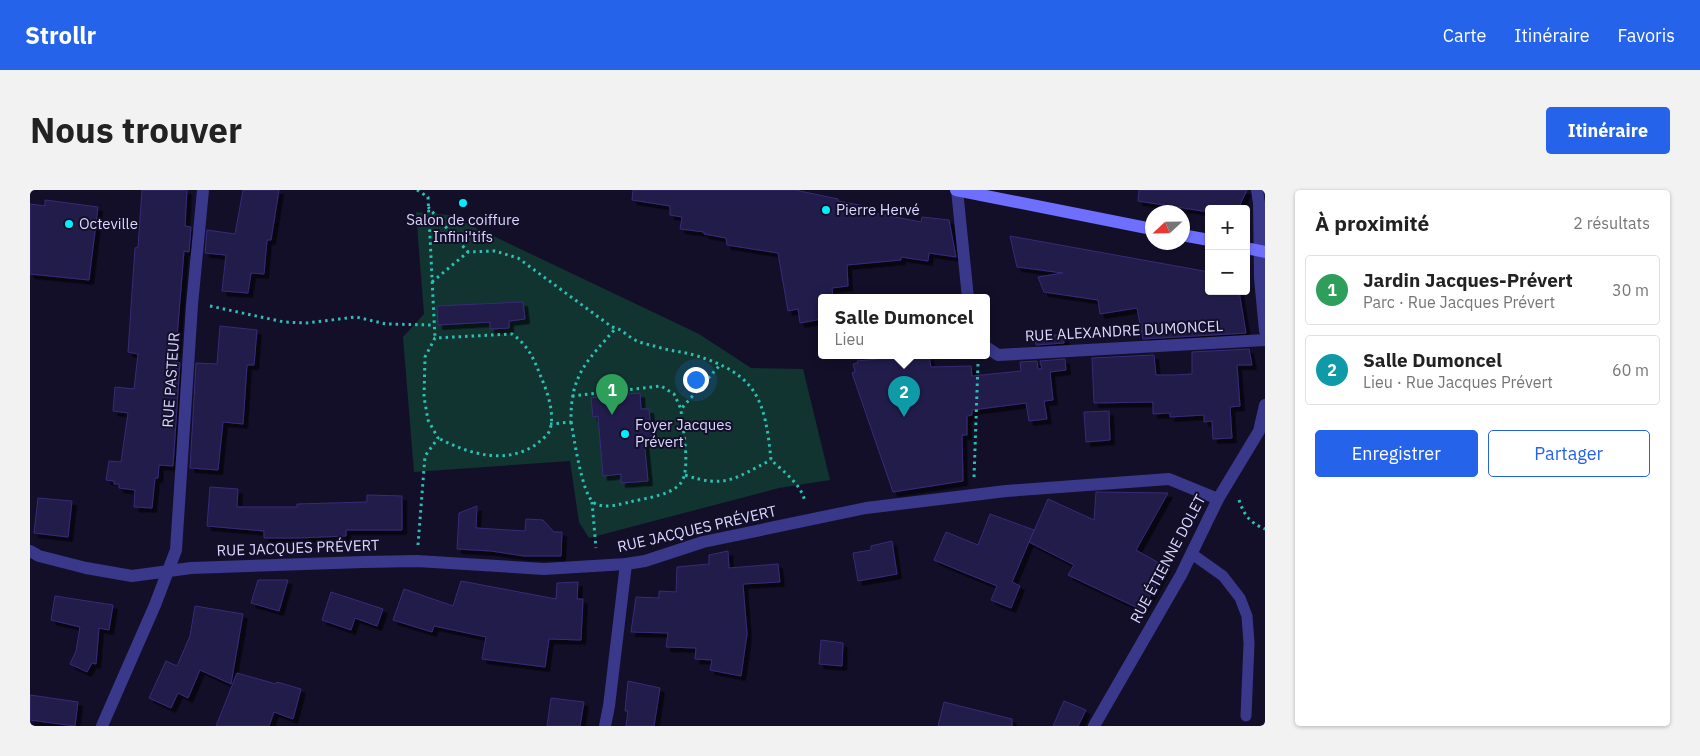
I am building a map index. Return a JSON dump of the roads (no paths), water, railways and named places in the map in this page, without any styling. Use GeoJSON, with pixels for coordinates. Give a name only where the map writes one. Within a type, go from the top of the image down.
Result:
{"type":"FeatureCollection","features":[{"type":"Feature","properties":{"kind":"main road"},"geometry":{"type":"LineString","coordinates":[[957,190],[1145,228]]}},
{"type":"Feature","properties":{"kind":"main road"},"geometry":{"type":"LineString","coordinates":[[1190,236],[1205,239]]}},
{"type":"Feature","properties":{"kind":"main road"},"geometry":{"type":"LineString","coordinates":[[1250,249],[1263,252]]}},
{"type":"Feature","properties":{"kind":"street","name":"RUE PASTEUR"},"geometry":{"type":"LineString","coordinates":[[102,726],[176,550],[192,305],[203,190]]}},
{"type":"Feature","properties":{"kind":"street"},"geometry":{"type":"LineString","coordinates":[[957,190],[968,294]]}},
{"type":"Feature","properties":{"kind":"street"},"geometry":{"type":"LineString","coordinates":[[1257,190],[1263,252],[1260,278],[1265,330]]}},
{"type":"Feature","properties":{"kind":"street","name":"RUE ALEXANDRE DUMONCEL"},"geometry":{"type":"LineString","coordinates":[[990,354],[998,355],[1265,340]]}},
{"type":"Feature","properties":{"kind":"street","name":"RUE ÉTIENNE DOLET"},"geometry":{"type":"LineString","coordinates":[[1094,726],[1192,554],[1218,499],[1259,431],[1265,405]]}},
{"type":"Feature","properties":{"kind":"street","name":"RUE JACQUES PRÉVERT"},"geometry":{"type":"LineString","coordinates":[[30,551],[39,556],[86,568],[132,576],[191,568],[417,561],[544,569],[645,561],[703,542],[809,519],[866,508],[974,495],[1170,479],[1218,499]]}},
{"type":"Feature","properties":{"kind":"street"},"geometry":{"type":"LineString","coordinates":[[605,726],[626,564]]}},
{"type":"Feature","properties":{"kind":"lane"},"geometry":{"type":"LineString","coordinates":[[1192,554],[1223,576],[1240,598],[1248,616],[1249,643],[1246,716]]}},
{"type":"Feature","properties":{"kind":"place","name":"Salon de coiffure Infini'tifs"},"geometry":{"type":"Point","coordinates":[463,203]}},
{"type":"Feature","properties":{"kind":"place","name":"Pierre Hervé"},"geometry":{"type":"Point","coordinates":[826,210]}},
{"type":"Feature","properties":{"kind":"place","name":"Octeville"},"geometry":{"type":"Point","coordinates":[69,224]}},
{"type":"Feature","properties":{"kind":"place","name":"Jardin Jacques-Prévert"},"geometry":{"type":"Point","coordinates":[612,415]}},
{"type":"Feature","properties":{"kind":"place","name":"Salle Dumoncel"},"geometry":{"type":"Point","coordinates":[904,417]}},
{"type":"Feature","properties":{"kind":"place","name":"Foyer Jacques Prévert"},"geometry":{"type":"Point","coordinates":[625,434]}}]}
